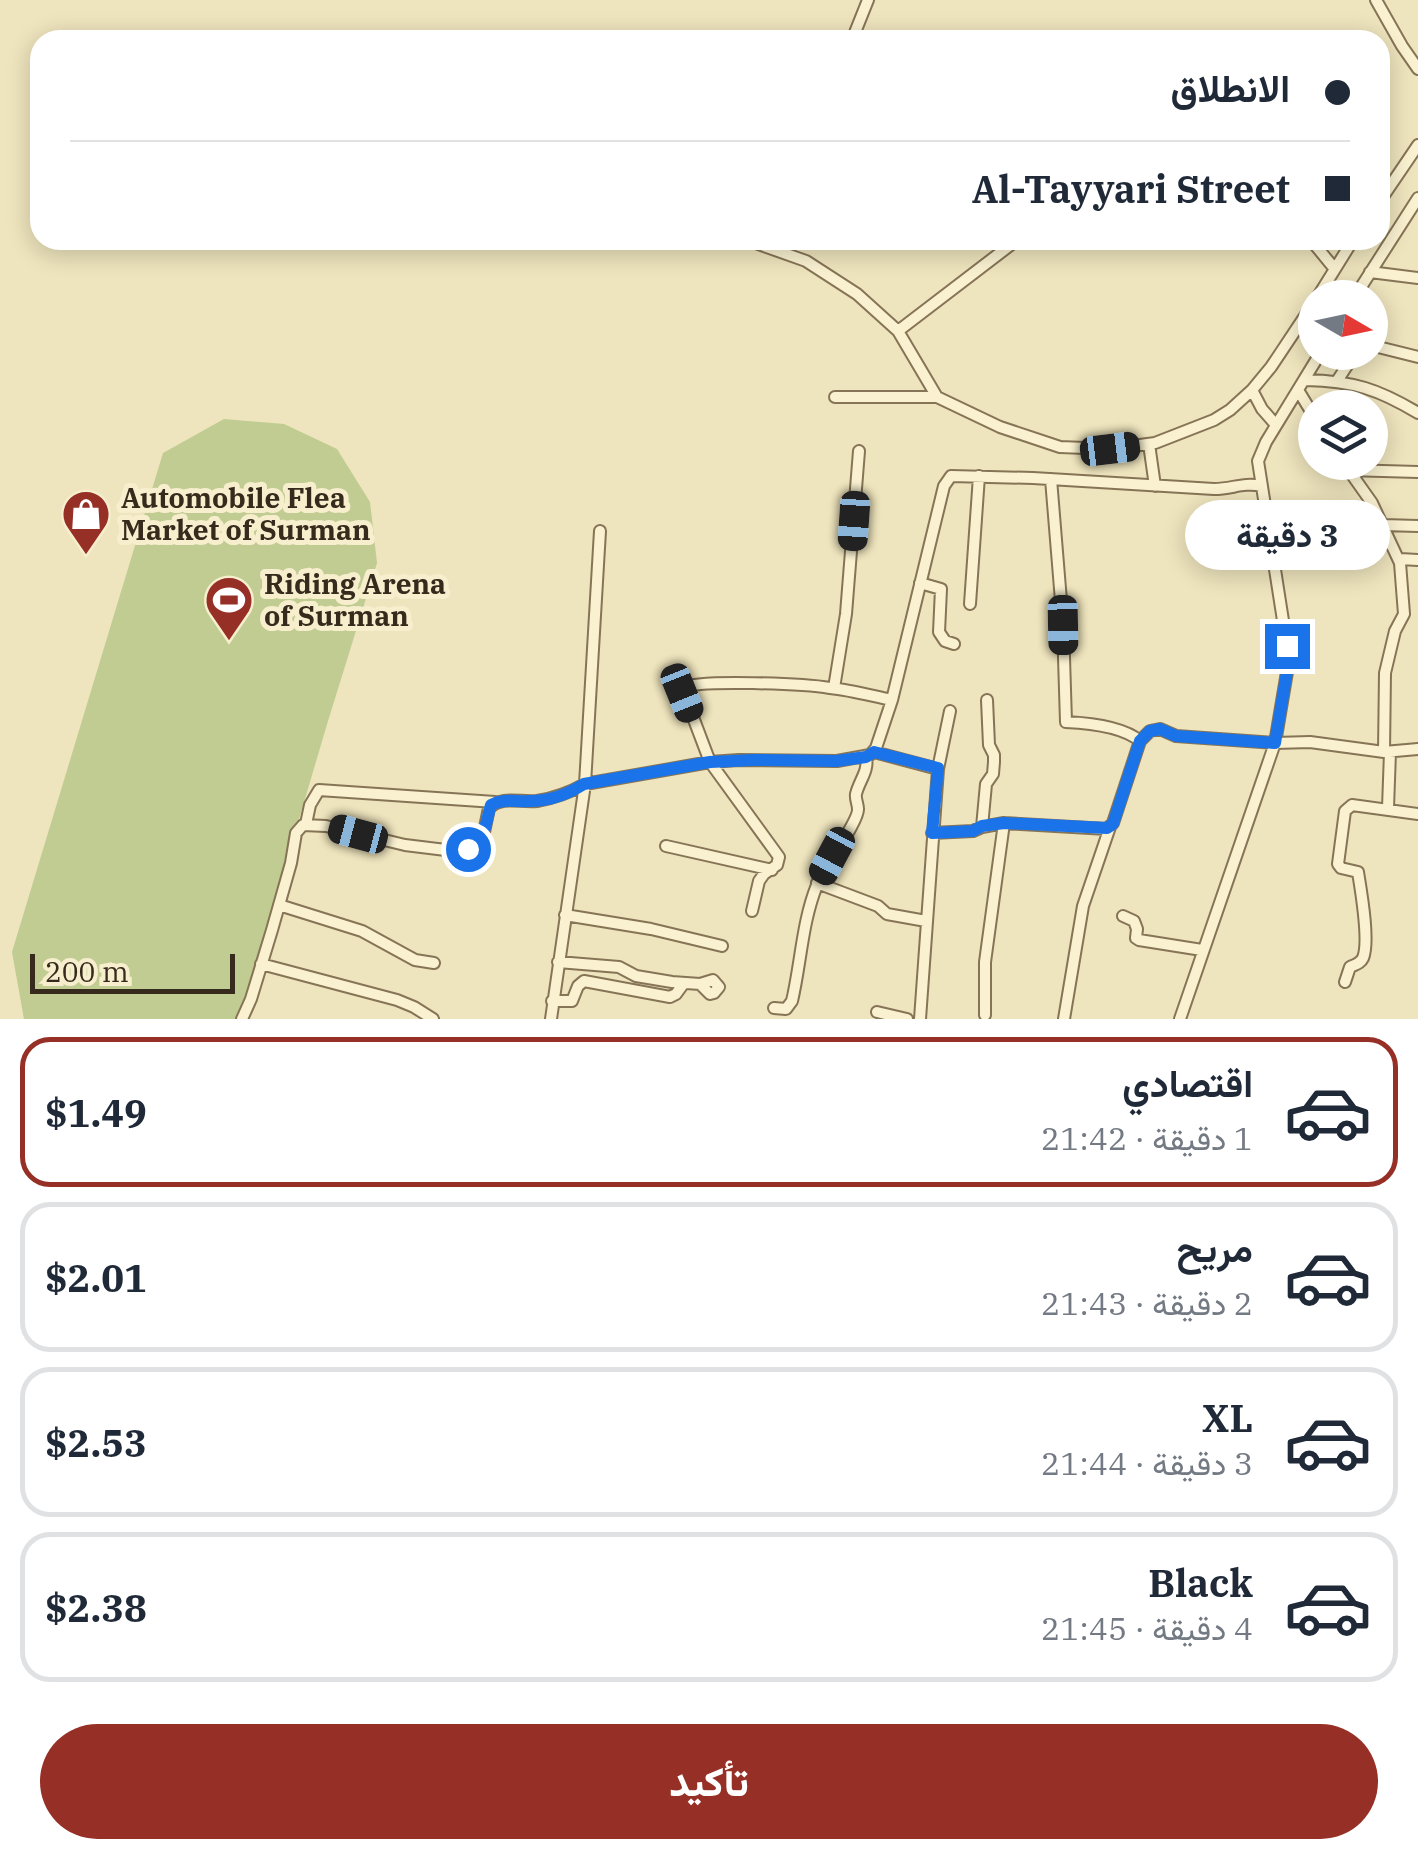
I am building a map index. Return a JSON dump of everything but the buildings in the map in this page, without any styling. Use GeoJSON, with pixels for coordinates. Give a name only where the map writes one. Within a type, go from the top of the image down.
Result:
{"type":"FeatureCollection","features":[{"type":"Feature","properties":{"kind":"street"},"geometry":{"type":"LineString","coordinates":[[856,30],[868,0]]}},
{"type":"Feature","properties":{"kind":"street"},"geometry":{"type":"LineString","coordinates":[[1376,0],[1418,68]]}},
{"type":"Feature","properties":{"kind":"street"},"geometry":{"type":"LineString","coordinates":[[1390,186],[1418,145]]}},
{"type":"Feature","properties":{"kind":"street"},"geometry":{"type":"LineString","coordinates":[[1390,241],[1418,198]]}},
{"type":"Feature","properties":{"kind":"street"},"geometry":{"type":"LineString","coordinates":[[1404,220],[1418,220]]}},
{"type":"Feature","properties":{"kind":"street"},"geometry":{"type":"LineString","coordinates":[[777,250],[841,281],[898,331],[937,396]]}},
{"type":"Feature","properties":{"kind":"street"},"geometry":{"type":"LineString","coordinates":[[789,254],[790,250]]}},
{"type":"Feature","properties":{"kind":"street"},"geometry":{"type":"LineString","coordinates":[[898,331],[1005,250]]}},
{"type":"Feature","properties":{"kind":"street"},"geometry":{"type":"LineString","coordinates":[[1319,250],[1334,268]]}},
{"type":"Feature","properties":{"kind":"street"},"geometry":{"type":"LineString","coordinates":[[1327,280],[1346,250]]}},
{"type":"Feature","properties":{"kind":"street"},"geometry":{"type":"LineString","coordinates":[[1365,280],[1384,250]]}},
{"type":"Feature","properties":{"kind":"street"},"geometry":{"type":"LineString","coordinates":[[1370,272],[1418,278]]}},
{"type":"Feature","properties":{"kind":"street"},"geometry":{"type":"LineString","coordinates":[[835,397],[937,396],[1000,427],[1060,447],[1110,449],[1148,444],[1177,436],[1230,410],[1252,390],[1298,327]]}},
{"type":"Feature","properties":{"kind":"street"},"geometry":{"type":"LineString","coordinates":[[1388,350],[1418,357]]}},
{"type":"Feature","properties":{"kind":"street"},"geometry":{"type":"LineString","coordinates":[[1180,1019],[1275,743],[1288,658],[1258,458],[1311,370]]}},
{"type":"Feature","properties":{"kind":"street"},"geometry":{"type":"LineString","coordinates":[[1337,381],[1344,370]]}},
{"type":"Feature","properties":{"kind":"street"},"geometry":{"type":"LineString","coordinates":[[1306,380],[1337,381],[1376,390],[1416,408]]}},
{"type":"Feature","properties":{"kind":"street"},"geometry":{"type":"LineString","coordinates":[[1252,390],[1276,425]]}},
{"type":"Feature","properties":{"kind":"street"},"geometry":{"type":"LineString","coordinates":[[1148,444],[1155,486]]}},
{"type":"Feature","properties":{"kind":"street"},"geometry":{"type":"LineString","coordinates":[[834,688],[848,602],[858,451]]}},
{"type":"Feature","properties":{"kind":"street"},"geometry":{"type":"LineString","coordinates":[[1388,470],[1418,472]]}},
{"type":"Feature","properties":{"kind":"street"},"geometry":{"type":"LineString","coordinates":[[774,1008],[786,1009],[792,1002],[818,883],[858,812],[855,798],[892,700],[946,480],[954,475],[1222,489],[1248,483],[1262,486]]}},
{"type":"Feature","properties":{"kind":"street"},"geometry":{"type":"LineString","coordinates":[[970,604],[979,476]]}},
{"type":"Feature","properties":{"kind":"street"},"geometry":{"type":"LineString","coordinates":[[1052,479],[1066,722],[1116,729],[1140,741]]}},
{"type":"Feature","properties":{"kind":"street"},"geometry":{"type":"LineString","coordinates":[[1356,480],[1369,497],[1400,559],[1404,614],[1395,631],[1385,674],[1388,808]]}},
{"type":"Feature","properties":{"kind":"street"},"geometry":{"type":"LineString","coordinates":[[1383,525],[1418,526]]}},
{"type":"Feature","properties":{"kind":"street"},"geometry":{"type":"LineString","coordinates":[[551,1019],[584,784],[600,530]]}},
{"type":"Feature","properties":{"kind":"street"},"geometry":{"type":"LineString","coordinates":[[1400,559],[1418,560]]}},
{"type":"Feature","properties":{"kind":"street"},"geometry":{"type":"LineString","coordinates":[[920,583],[940,588],[938,632],[945,642],[954,644]]}},
{"type":"Feature","properties":{"kind":"street"},"geometry":{"type":"LineString","coordinates":[[752,911],[760,881],[777,865],[778,857],[710,762],[681,691],[683,686],[706,683],[834,688],[892,700]]}},
{"type":"Feature","properties":{"kind":"street"},"geometry":{"type":"LineString","coordinates":[[982,826],[986,784],[993,774],[994,762],[986,700]]}},
{"type":"Feature","properties":{"kind":"street"},"geometry":{"type":"LineString","coordinates":[[920,1019],[938,768],[950,711]]}},
{"type":"Feature","properties":{"kind":"street"},"geometry":{"type":"LineString","coordinates":[[1064,1019],[1084,906],[1140,741],[1150,731],[1275,743],[1310,742],[1387,752],[1418,749]]}},
{"type":"Feature","properties":{"kind":"street"},"geometry":{"type":"LineString","coordinates":[[306,824],[310,805],[319,790],[496,802],[542,800],[566,795],[584,784],[710,762],[836,761],[870,754],[938,768]]}},
{"type":"Feature","properties":{"kind":"street"},"geometry":{"type":"LineString","coordinates":[[242,1019],[300,827],[306,824],[335,828],[392,843],[462,852],[483,837],[490,808],[496,802]]}},
{"type":"Feature","properties":{"kind":"street"},"geometry":{"type":"LineString","coordinates":[[1346,982],[1350,966],[1362,960],[1365,934],[1358,872],[1338,864],[1346,812],[1352,805],[1418,814]]}},
{"type":"Feature","properties":{"kind":"street"},"geometry":{"type":"LineString","coordinates":[[932,833],[973,831],[1004,823],[1102,830],[1110,827]]}},
{"type":"Feature","properties":{"kind":"street"},"geometry":{"type":"LineString","coordinates":[[985,1015],[984,962],[1004,823]]}},
{"type":"Feature","properties":{"kind":"street"},"geometry":{"type":"LineString","coordinates":[[666,846],[773,870]]}},
{"type":"Feature","properties":{"kind":"street"},"geometry":{"type":"LineString","coordinates":[[818,883],[878,906],[885,913],[926,921]]}},
{"type":"Feature","properties":{"kind":"street"},"geometry":{"type":"LineString","coordinates":[[279,904],[362,931],[415,960],[434,963]]}},
{"type":"Feature","properties":{"kind":"street"},"geometry":{"type":"LineString","coordinates":[[565,915],[722,946]]}},
{"type":"Feature","properties":{"kind":"street"},"geometry":{"type":"LineString","coordinates":[[1123,916],[1134,922],[1139,940],[1202,950]]}},
{"type":"Feature","properties":{"kind":"street"},"geometry":{"type":"LineString","coordinates":[[558,962],[618,967],[636,976],[700,984]]}},
{"type":"Feature","properties":{"kind":"street"},"geometry":{"type":"LineString","coordinates":[[261,964],[397,1000],[432,1019]]}},
{"type":"Feature","properties":{"kind":"street"},"geometry":{"type":"LineString","coordinates":[[552,1002],[572,1001],[584,982],[668,997],[676,994],[684,983]]}},
{"type":"Feature","properties":{"kind":"street"},"geometry":{"type":"LineString","coordinates":[[877,1012],[906,1019]]}},
{"type":"Feature","properties":{"kind":"green space","name":"Riding Arena of Surman"},"geometry":{"type":"Polygon","coordinates":[[[224,419],[284,424],[337,449],[370,502],[377,563],[244,1005],[237,1019],[24,1019],[12,952],[163,453],[224,419]]]}},
{"type":"Feature","properties":{"kind":"place","name":"Automobile Flea Market of Surman"},"geometry":{"type":"Point","coordinates":[86,556]}},
{"type":"Feature","properties":{"kind":"place","name":"Riding Arena of Surman"},"geometry":{"type":"Point","coordinates":[229,642]}},
{"type":"Feature","properties":{"kind":"route"},"geometry":{"type":"LineString","coordinates":[[468,849],[486,831],[491,805],[501,800],[537,801],[566,795],[584,784],[710,762],[836,761],[866,757],[874,752],[938,768],[932,833],[973,831],[1004,823],[1102,830],[1113,824],[1140,741],[1150,731],[1275,743],[1288,666],[1287,646]]}}]}
